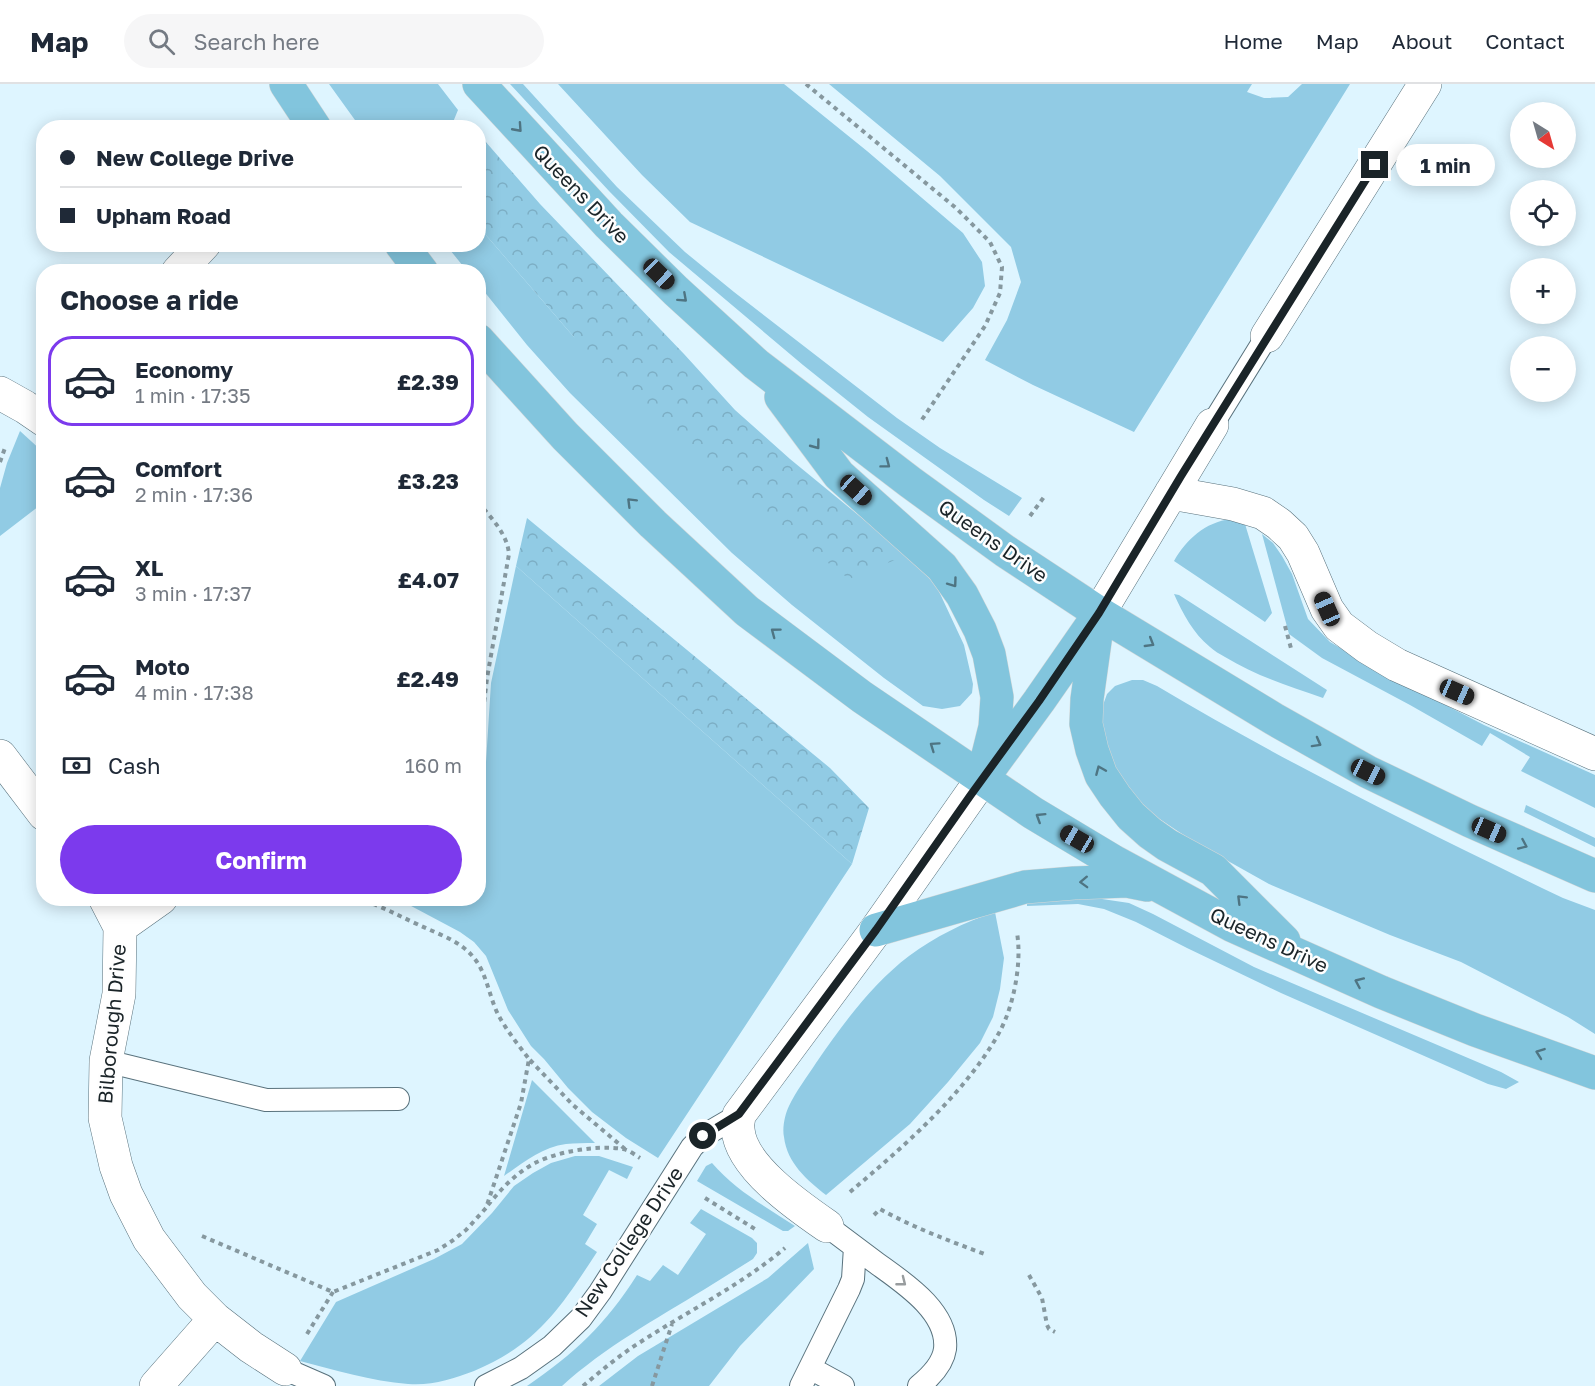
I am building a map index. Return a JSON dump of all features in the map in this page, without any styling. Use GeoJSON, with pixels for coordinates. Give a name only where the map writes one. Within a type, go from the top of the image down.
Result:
{"type":"FeatureCollection","features":[{"type":"Feature","properties":{"kind":"main road"},"geometry":{"type":"LineString","coordinates":[[286,84],[310,120]]}},
{"type":"Feature","properties":{"kind":"main road","name":"Queens Drive"},"geometry":{"type":"LineString","coordinates":[[479,84],[609,225],[676,291],[756,364],[910,482],[1005,551],[1099,613],[1274,719],[1368,772],[1470,821],[1595,876]]}},
{"type":"Feature","properties":{"kind":"main road","name":"Queens Drive"},"geometry":{"type":"LineString","coordinates":[[486,349],[565,436],[653,524],[747,611],[862,697],[1058,829],[1233,926],[1381,992],[1475,1030],[1595,1073]]}},
{"type":"Feature","properties":{"kind":"main road"},"geometry":{"type":"LineString","coordinates":[[756,364],[839,475],[942,567],[962,595],[980,630],[989,654],[997,697],[995,727],[982,779]]}},
{"type":"Feature","properties":{"kind":"main road"},"geometry":{"type":"LineString","coordinates":[[982,779],[1099,613]]}},
{"type":"Feature","properties":{"kind":"main road"},"geometry":{"type":"LineString","coordinates":[[1099,613],[1087,699],[1086,724],[1101,775],[1115,796],[1144,828],[1167,845],[1212,870],[1298,955]]}},
{"type":"Feature","properties":{"kind":"main road"},"geometry":{"type":"LineString","coordinates":[[876,930],[1025,887],[1127,881],[1163,889]]}},
{"type":"Feature","properties":{"kind":"street"},"geometry":{"type":"LineString","coordinates":[[1268,336],[1425,84]]}},
{"type":"Feature","properties":{"kind":"street"},"geometry":{"type":"LineString","coordinates":[[185,264],[197,252]]}},
{"type":"Feature","properties":{"kind":"street"},"geometry":{"type":"LineString","coordinates":[[0,393],[36,415]]}},
{"type":"Feature","properties":{"kind":"street"},"geometry":{"type":"LineString","coordinates":[[1099,613],[1212,425]]}},
{"type":"Feature","properties":{"kind":"street"},"geometry":{"type":"LineString","coordinates":[[1171,494],[1233,504],[1263,513],[1293,537],[1303,553],[1327,609],[1339,626],[1367,647],[1397,665],[1595,754]]}},
{"type":"Feature","properties":{"kind":"street"},"geometry":{"type":"LineString","coordinates":[[0,756],[36,803]]}},
{"type":"Feature","properties":{"kind":"street","name":"New College Drive"},"geometry":{"type":"LineString","coordinates":[[739,1114],[876,930],[982,779]]}},
{"type":"Feature","properties":{"kind":"street","name":"Bilborough Drive"},"geometry":{"type":"LineString","coordinates":[[109,906],[120,927],[118,994],[106,1061],[105,1118],[116,1166],[126,1194],[148,1239],[192,1296],[215,1319]]}},
{"type":"Feature","properties":{"kind":"street"},"geometry":{"type":"LineString","coordinates":[[120,927],[149,906]]}},
{"type":"Feature","properties":{"kind":"street"},"geometry":{"type":"LineString","coordinates":[[739,1114],[738,1130],[752,1164],[827,1226]]}},
{"type":"Feature","properties":{"kind":"street"},"geometry":{"type":"LineString","coordinates":[[156,1386],[215,1319],[251,1347],[285,1369]]}},
{"type":"Feature","properties":{"kind":"lane"},"geometry":{"type":"LineString","coordinates":[[1212,425],[1268,336]]}},
{"type":"Feature","properties":{"kind":"lane"},"geometry":{"type":"LineString","coordinates":[[106,1061],[266,1100],[398,1099]]}},
{"type":"Feature","properties":{"kind":"lane","name":"New College Drive"},"geometry":{"type":"LineString","coordinates":[[486,1386],[529,1363],[552,1346],[581,1318],[600,1292],[692,1146],[703,1136],[739,1114]]}},
{"type":"Feature","properties":{"kind":"lane"},"geometry":{"type":"LineString","coordinates":[[827,1226],[920,1296],[930,1308],[942,1330],[945,1349],[943,1358],[935,1370],[919,1386]]}},
{"type":"Feature","properties":{"kind":"lane"},"geometry":{"type":"LineString","coordinates":[[843,1386],[805,1377],[853,1279],[855,1247]]}},
{"type":"Feature","properties":{"kind":"lane"},"geometry":{"type":"LineString","coordinates":[[285,1369],[324,1386]]}},
{"type":"Feature","properties":{"kind":"path"},"geometry":{"type":"LineString","coordinates":[[806,84],[956,208],[990,242],[1002,267],[1000,292],[985,326],[921,421]]}},
{"type":"Feature","properties":{"kind":"path"},"geometry":{"type":"LineString","coordinates":[[486,512],[504,535],[509,554],[486,686]]}},
{"type":"Feature","properties":{"kind":"path"},"geometry":{"type":"LineString","coordinates":[[844,1197],[939,1111],[976,1067],[1001,1029],[1008,1013],[1019,963],[1018,937],[1009,891]]}},
{"type":"Feature","properties":{"kind":"path"},"geometry":{"type":"LineString","coordinates":[[529,1059],[573,1105],[626,1149]]}},
{"type":"Feature","properties":{"kind":"path"},"geometry":{"type":"LineString","coordinates":[[872,1217],[880,1209],[906,1224],[987,1255]]}},
{"type":"Feature","properties":{"kind":"path"},"geometry":{"type":"LineString","coordinates":[[583,1386],[641,1342],[744,1280],[785,1248]]}},
{"type":"Feature","properties":{"kind":"path"},"geometry":{"type":"LineString","coordinates":[[1029,1275],[1042,1298],[1047,1325],[1055,1332]]}},
{"type":"Feature","properties":{"kind":"path"},"geometry":{"type":"LineString","coordinates":[[652,1386],[672,1324]]}},
{"type":"Feature","properties":{"kind":"green space"},"geometry":{"type":"Polygon","coordinates":[[[329,84],[438,84],[458,110],[454,120],[355,120],[329,84]]]}},
{"type":"Feature","properties":{"kind":"green space"},"geometry":{"type":"Polygon","coordinates":[[[510,84],[523,84],[617,187],[685,252],[734,292],[897,418],[940,448],[1022,498],[1009,516],[868,417],[669,252],[510,84]]]}},
{"type":"Feature","properties":{"kind":"green space"},"geometry":{"type":"Polygon","coordinates":[[[558,84],[784,84],[963,233],[982,262],[985,286],[973,308],[943,342],[690,222],[642,175],[558,84]]]}},
{"type":"Feature","properties":{"kind":"green space"},"geometry":{"type":"Polygon","coordinates":[[[829,84],[1252,84],[1247,92],[1264,98],[1288,97],[1302,84],[1350,84],[1134,432],[985,360],[1007,320],[1021,282],[1011,247],[940,176],[829,84]]]}},
{"type":"Feature","properties":{"kind":"green space"},"geometry":{"type":"Polygon","coordinates":[[[486,142],[540,204],[735,410],[790,459],[907,555],[849,579],[712,474],[573,336],[486,235],[486,142]]]}},
{"type":"Feature","properties":{"kind":"green space"},"geometry":{"type":"Polygon","coordinates":[[[486,235],[573,336],[907,555],[936,585],[964,645],[973,684],[972,693],[960,706],[942,709],[923,706],[792,605],[732,553],[570,393],[527,345],[486,294],[486,264],[461,264],[452,252],[486,252],[486,235]]]}},
{"type":"Feature","properties":{"kind":"green space"},"geometry":{"type":"Polygon","coordinates":[[[20,431],[36,446],[36,508],[0,536],[0,488],[20,431]]]}},
{"type":"Feature","properties":{"kind":"green space"},"geometry":{"type":"Polygon","coordinates":[[[527,518],[830,768],[869,808],[852,864],[516,566],[527,518]]]}},
{"type":"Feature","properties":{"kind":"green space"},"geometry":{"type":"Polygon","coordinates":[[[1231,519],[1245,524],[1272,613],[1265,622],[1174,561],[1197,533],[1213,524],[1231,519]]]}},
{"type":"Feature","properties":{"kind":"green space"},"geometry":{"type":"Polygon","coordinates":[[[1262,534],[1273,543],[1292,574],[1308,619],[1330,642],[1380,671],[1484,725],[1595,775],[1595,808],[1521,771],[1530,757],[1490,733],[1482,746],[1322,658],[1289,634],[1262,534]]]}},
{"type":"Feature","properties":{"kind":"green space"},"geometry":{"type":"Polygon","coordinates":[[[516,566],[852,864],[658,1158],[626,1138],[592,1112],[531,1046],[508,1010],[486,956],[474,942],[411,906],[486,906],[486,762],[491,683],[516,566]]]}},
{"type":"Feature","properties":{"kind":"green space"},"geometry":{"type":"Polygon","coordinates":[[[1174,594],[1179,595],[1327,690],[1323,698],[1261,675],[1215,651],[1194,629],[1174,594]]]}},
{"type":"Feature","properties":{"kind":"green space"},"geometry":{"type":"Polygon","coordinates":[[[1132,680],[1143,680],[1157,686],[1256,743],[1358,796],[1563,898],[1595,910],[1595,1034],[1568,1017],[1461,962],[1269,884],[1194,842],[1152,814],[1131,795],[1115,769],[1100,722],[1107,694],[1115,686],[1132,680]]]}},
{"type":"Feature","properties":{"kind":"green space"},"geometry":{"type":"Polygon","coordinates":[[[1526,805],[1595,838],[1595,847],[1524,812],[1526,805]]]}},
{"type":"Feature","properties":{"kind":"green space"},"geometry":{"type":"Polygon","coordinates":[[[1082,896],[1129,903],[1254,967],[1501,1072],[1519,1082],[1506,1089],[1488,1084],[1281,993],[1136,922],[1104,909],[1078,904],[1027,906],[1027,902],[1082,896]]]}},
{"type":"Feature","properties":{"kind":"green space"},"geometry":{"type":"Polygon","coordinates":[[[995,912],[1004,958],[993,1017],[980,1043],[910,1124],[826,1195],[799,1170],[786,1146],[783,1133],[784,1121],[795,1095],[847,1020],[895,967],[939,936],[995,912]]]}},
{"type":"Feature","properties":{"kind":"green space"},"geometry":{"type":"Polygon","coordinates":[[[532,1080],[595,1143],[566,1144],[549,1148],[504,1176],[532,1080]]]}},
{"type":"Feature","properties":{"kind":"green space"},"geometry":{"type":"Polygon","coordinates":[[[575,1156],[599,1156],[633,1167],[627,1179],[609,1170],[583,1215],[597,1224],[585,1244],[597,1252],[559,1307],[546,1322],[515,1349],[474,1371],[425,1384],[380,1380],[300,1361],[336,1302],[434,1259],[462,1244],[514,1186],[551,1163],[575,1156]]]}},
{"type":"Feature","properties":{"kind":"green space"},"geometry":{"type":"Polygon","coordinates":[[[712,1163],[741,1190],[795,1226],[788,1231],[783,1231],[697,1181],[706,1166],[712,1163]]]}},
{"type":"Feature","properties":{"kind":"green space"},"geometry":{"type":"Polygon","coordinates":[[[701,1209],[752,1238],[757,1243],[757,1253],[753,1259],[613,1346],[562,1386],[527,1386],[560,1362],[588,1337],[613,1309],[637,1275],[650,1281],[663,1265],[678,1275],[706,1234],[690,1223],[701,1209]]]}},
{"type":"Feature","properties":{"kind":"green space"},"geometry":{"type":"Polygon","coordinates":[[[808,1243],[814,1269],[740,1346],[709,1386],[599,1386],[638,1356],[768,1278],[808,1243]]]}},
{"type":"Feature","properties":{"kind":"route"},"geometry":{"type":"LineString","coordinates":[[703,1136],[739,1114],[876,930],[1039,701],[1099,613],[1181,476],[1375,165]]}}]}
